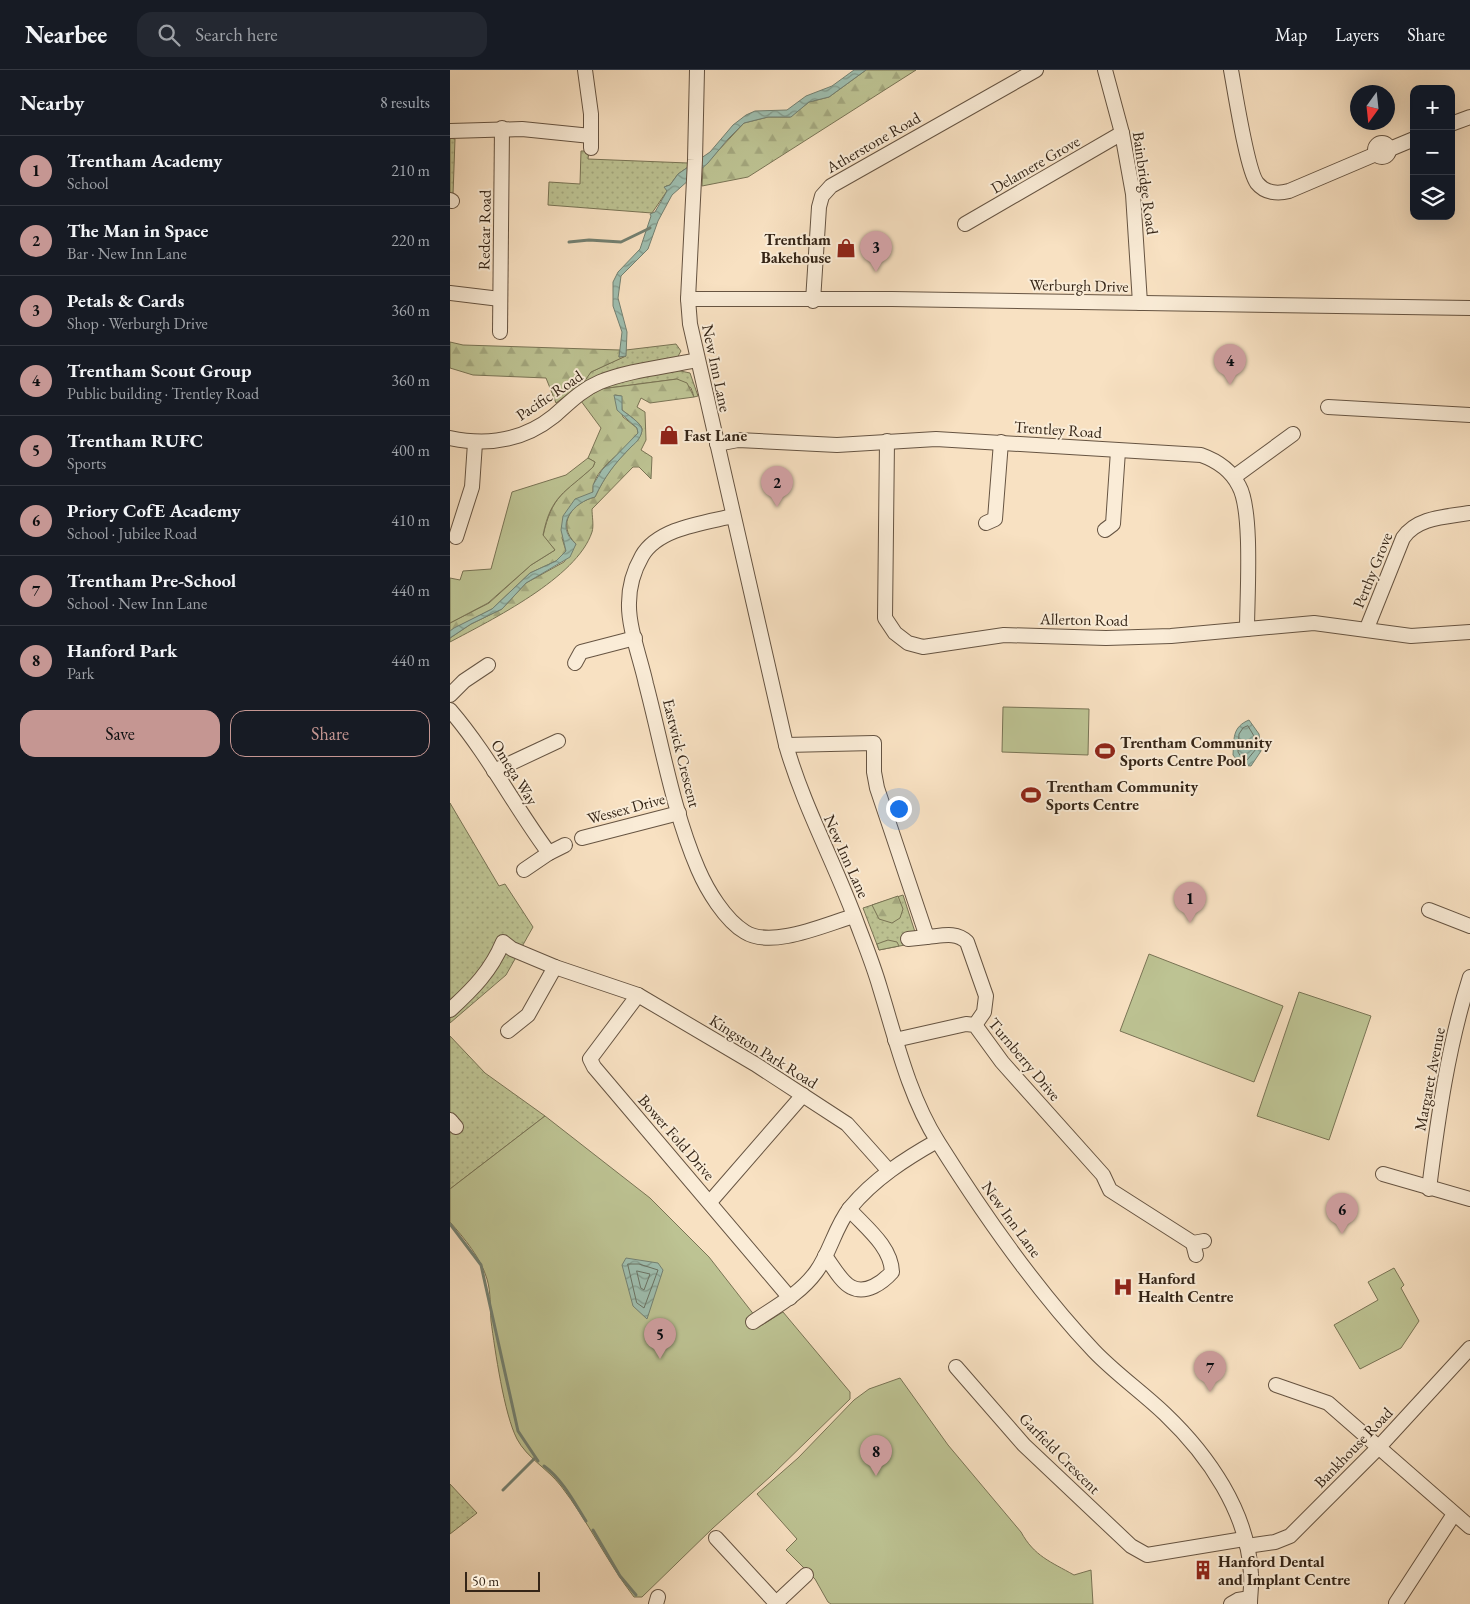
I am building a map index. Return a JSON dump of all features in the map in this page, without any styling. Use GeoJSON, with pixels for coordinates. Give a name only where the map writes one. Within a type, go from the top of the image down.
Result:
{"type":"FeatureCollection","features":[{"type":"Feature","properties":{"kind":"street"},"geometry":{"type":"LineString","coordinates":[[450,131],[502,128],[591,142],[591,114],[585,70]]}},
{"type":"Feature","properties":{"kind":"street","name":"New Inn Lane"},"geometry":{"type":"LineString","coordinates":[[696,70],[695,160],[688,299],[690,324],[786,745],[803,799],[854,916],[879,984],[910,1084],[937,1141],[1028,1272],[1069,1322],[1094,1350],[1165,1414],[1200,1452],[1230,1500],[1246,1542],[1251,1574],[1250,1601]]}},
{"type":"Feature","properties":{"kind":"street","name":"Atherstone Road"},"geometry":{"type":"LineString","coordinates":[[813,301],[819,207],[822,196],[831,186],[1036,70]]}},
{"type":"Feature","properties":{"kind":"street","name":"Bainbridge Road"},"geometry":{"type":"LineString","coordinates":[[1105,70],[1122,134],[1133,194],[1140,303]]}},
{"type":"Feature","properties":{"kind":"street"},"geometry":{"type":"LineString","coordinates":[[1231,70],[1252,174],[1264,189],[1280,193],[1376,154],[1380,157],[1386,157],[1390,149],[1410,141]]}},
{"type":"Feature","properties":{"kind":"street"},"geometry":{"type":"LineString","coordinates":[[1455,123],[1470,117]]}},
{"type":"Feature","properties":{"kind":"street","name":"Redcar Road"},"geometry":{"type":"LineString","coordinates":[[500,332],[502,128]]}},
{"type":"Feature","properties":{"kind":"street","name":"Delamere Grove"},"geometry":{"type":"LineString","coordinates":[[965,224],[1122,134]]}},
{"type":"Feature","properties":{"kind":"street"},"geometry":{"type":"LineString","coordinates":[[450,292],[500,299]]}},
{"type":"Feature","properties":{"kind":"street","name":"Werburgh Drive"},"geometry":{"type":"LineString","coordinates":[[688,299],[813,301],[892,299],[1470,308]]}},
{"type":"Feature","properties":{"kind":"street","name":"Pacific Road"},"geometry":{"type":"LineString","coordinates":[[450,438],[475,443],[510,439],[533,430],[553,417],[580,392],[600,382],[628,373],[697,360]]}},
{"type":"Feature","properties":{"kind":"street"},"geometry":{"type":"LineString","coordinates":[[1337,411],[1390,417],[1470,415]]}},
{"type":"Feature","properties":{"kind":"street","name":"Trentley Road"},"geometry":{"type":"LineString","coordinates":[[717,444],[738,440],[837,445],[936,439],[1201,455],[1215,460],[1234,477],[1241,488],[1247,539],[1247,629]]}},
{"type":"Feature","properties":{"kind":"street","name":"Allerton Road"},"geometry":{"type":"LineString","coordinates":[[887,441],[885,618],[895,633],[908,643],[923,647],[1004,635],[1106,638],[1314,623],[1367,628],[1411,636],[1470,632]]}},
{"type":"Feature","properties":{"kind":"street"},"geometry":{"type":"LineString","coordinates":[[1234,477],[1289,441]]}},
{"type":"Feature","properties":{"kind":"street"},"geometry":{"type":"LineString","coordinates":[[994,522],[1001,442]]}},
{"type":"Feature","properties":{"kind":"street"},"geometry":{"type":"LineString","coordinates":[[455,529],[472,487],[475,443]]}},
{"type":"Feature","properties":{"kind":"street"},"geometry":{"type":"LineString","coordinates":[[1113,528],[1118,451]]}},
{"type":"Feature","properties":{"kind":"street","name":"Perthy Grove"},"geometry":{"type":"LineString","coordinates":[[1367,628],[1403,538],[1409,529],[1418,523],[1470,513]]}},
{"type":"Feature","properties":{"kind":"street","name":"Eastwick Crescent"},"geometry":{"type":"LineString","coordinates":[[733,516],[688,527],[659,538],[643,554],[633,575],[628,604],[679,813],[698,869],[714,900],[745,932],[771,938],[789,936],[854,916]]}},
{"type":"Feature","properties":{"kind":"street"},"geometry":{"type":"LineString","coordinates":[[576,655],[635,638]]}},
{"type":"Feature","properties":{"kind":"street"},"geometry":{"type":"LineString","coordinates":[[450,695],[464,681],[484,673]]}},
{"type":"Feature","properties":{"kind":"street","name":"Omega Way"},"geometry":{"type":"LineString","coordinates":[[450,710],[469,733],[521,815],[549,853]]}},
{"type":"Feature","properties":{"kind":"street"},"geometry":{"type":"LineString","coordinates":[[494,771],[548,742]]}},
{"type":"Feature","properties":{"kind":"street"},"geometry":{"type":"LineString","coordinates":[[786,745],[879,742],[874,772],[877,788],[927,937]]}},
{"type":"Feature","properties":{"kind":"street","name":"Wessex Drive"},"geometry":{"type":"LineString","coordinates":[[582,838],[679,813]]}},
{"type":"Feature","properties":{"kind":"street"},"geometry":{"type":"LineString","coordinates":[[524,870],[565,845]]}},
{"type":"Feature","properties":{"kind":"street"},"geometry":{"type":"LineString","coordinates":[[1429,910],[1470,926]]}},
{"type":"Feature","properties":{"kind":"street"},"geometry":{"type":"LineString","coordinates":[[908,939],[954,935],[962,936],[967,942],[986,996],[984,1012],[975,1025]]}},
{"type":"Feature","properties":{"kind":"street","name":"Kingston Park Road"},"geometry":{"type":"LineString","coordinates":[[450,1010],[476,987],[494,962],[503,942],[512,949],[555,967],[638,995],[803,1095],[847,1124],[889,1171]]}},
{"type":"Feature","properties":{"kind":"street"},"geometry":{"type":"LineString","coordinates":[[508,1030],[528,1014],[555,967]]}},
{"type":"Feature","properties":{"kind":"street","name":"Margaret Avenue"},"geometry":{"type":"LineString","coordinates":[[1429,1188],[1440,1104],[1462,1004],[1470,977]]}},
{"type":"Feature","properties":{"kind":"street","name":"Bower Fold Drive"},"geometry":{"type":"LineString","coordinates":[[638,995],[590,1059],[594,1067],[790,1298]]}},
{"type":"Feature","properties":{"kind":"street","name":"Turnberry Drive"},"geometry":{"type":"LineString","coordinates":[[896,1040],[966,1024],[975,1025],[1002,1062],[1089,1168],[1103,1175],[1110,1190],[1198,1246]]}},
{"type":"Feature","properties":{"kind":"street"},"geometry":{"type":"LineString","coordinates":[[710,1202],[803,1095]]}},
{"type":"Feature","properties":{"kind":"street"},"geometry":{"type":"LineString","coordinates":[[753,1322],[790,1298],[816,1272],[849,1209],[889,1171],[937,1141]]}},
{"type":"Feature","properties":{"kind":"street"},"geometry":{"type":"LineString","coordinates":[[1383,1174],[1470,1199]]}},
{"type":"Feature","properties":{"kind":"street"},"geometry":{"type":"LineString","coordinates":[[825,1256],[850,1287],[861,1289],[877,1286],[892,1272],[892,1263],[887,1251],[849,1209]]}},
{"type":"Feature","properties":{"kind":"street","name":"Bankhouse Road"},"geometry":{"type":"LineString","coordinates":[[1147,1555],[1246,1542],[1275,1542],[1290,1536],[1378,1448],[1470,1348]]}},
{"type":"Feature","properties":{"kind":"street","name":"Garfield Crescent"},"geometry":{"type":"LineString","coordinates":[[956,1367],[1024,1445],[1131,1546],[1147,1555]]}},
{"type":"Feature","properties":{"kind":"street"},"geometry":{"type":"LineString","coordinates":[[1278,1390],[1328,1403],[1470,1527]]}},
{"type":"Feature","properties":{"kind":"street"},"geometry":{"type":"LineString","coordinates":[[1396,1603],[1454,1514]]}},
{"type":"Feature","properties":{"kind":"street"},"geometry":{"type":"LineString","coordinates":[[717,1537],[776,1604],[806,1576]]}},
{"type":"Feature","properties":{"kind":"street"},"geometry":{"type":"LineString","coordinates":[[1231,1604],[1238,1600],[1250,1601]]}},
{"type":"Feature","properties":{"kind":"green space"},"geometry":{"type":"Polygon","coordinates":[[[866,70],[916,70],[748,177],[702,186],[703,167],[744,123],[768,117],[790,117],[809,102],[829,97],[866,70]]]}},
{"type":"Feature","properties":{"kind":"green space"},"geometry":{"type":"Polygon","coordinates":[[[450,138],[455,139],[453,195],[450,194],[450,138]]]}},
{"type":"Feature","properties":{"kind":"green space"},"geometry":{"type":"Polygon","coordinates":[[[581,151],[589,151],[588,159],[688,163],[688,167],[678,174],[670,185],[666,186],[667,191],[652,213],[548,205],[549,182],[580,184],[581,151]]]}},
{"type":"Feature","properties":{"kind":"green space"},"geometry":{"type":"Polygon","coordinates":[[[450,342],[463,345],[620,350],[619,357],[626,356],[591,372],[584,382],[556,403],[546,378],[473,375],[450,368],[450,342]]]}},
{"type":"Feature","properties":{"kind":"green space"},"geometry":{"type":"Polygon","coordinates":[[[676,344],[681,351],[677,358],[583,382],[591,372],[625,356],[626,350],[676,344]]]}},
{"type":"Feature","properties":{"kind":"green space"},"geometry":{"type":"Polygon","coordinates":[[[676,370],[690,373],[698,396],[694,397],[691,388],[677,379],[601,389],[622,381],[676,370]]]}},
{"type":"Feature","properties":{"kind":"green space"},"geometry":{"type":"Polygon","coordinates":[[[677,379],[687,383],[694,397],[650,403],[641,398],[637,407],[645,412],[646,440],[641,450],[652,457],[651,479],[639,467],[633,467],[592,509],[592,532],[583,549],[569,566],[531,596],[450,642],[450,638],[471,624],[502,609],[526,583],[564,562],[576,544],[567,529],[569,515],[580,504],[595,497],[611,470],[640,436],[642,432],[641,427],[637,421],[622,410],[621,396],[615,395],[623,417],[637,428],[638,433],[604,467],[594,483],[593,492],[570,506],[562,538],[566,551],[556,561],[530,573],[492,609],[450,631],[450,623],[489,603],[531,565],[555,550],[543,536],[547,522],[560,496],[593,467],[595,462],[588,458],[601,428],[581,401],[601,389],[677,379]]]}},
{"type":"Feature","properties":{"kind":"green space"},"geometry":{"type":"Polygon","coordinates":[[[588,458],[595,462],[593,467],[560,496],[550,511],[546,522],[543,535],[555,550],[531,565],[488,603],[450,623],[450,578],[460,580],[463,571],[491,569],[512,492],[566,475],[588,458]]]}},
{"type":"Feature","properties":{"kind":"green space"},"geometry":{"type":"Polygon","coordinates":[[[1003,707],[1089,709],[1088,755],[1002,752],[1003,707]]]}},
{"type":"Feature","properties":{"kind":"green space"},"geometry":{"type":"Polygon","coordinates":[[[450,803],[499,886],[505,884],[533,927],[506,975],[450,1023],[450,803]]]}},
{"type":"Feature","properties":{"kind":"green space"},"geometry":{"type":"Polygon","coordinates":[[[903,895],[916,935],[910,944],[879,950],[863,908],[903,895]]]}},
{"type":"Feature","properties":{"kind":"green space"},"geometry":{"type":"Polygon","coordinates":[[[898,896],[903,909],[900,918],[892,923],[879,919],[872,905],[898,896]]]}},
{"type":"Feature","properties":{"kind":"green space"},"geometry":{"type":"Polygon","coordinates":[[[888,940],[897,942],[899,946],[879,950],[877,944],[888,940]]]}},
{"type":"Feature","properties":{"kind":"green space"},"geometry":{"type":"Polygon","coordinates":[[[1149,954],[1283,1006],[1254,1082],[1120,1031],[1149,954]]]}},
{"type":"Feature","properties":{"kind":"green space"},"geometry":{"type":"Polygon","coordinates":[[[1299,992],[1371,1016],[1329,1140],[1257,1116],[1299,992]]]}},
{"type":"Feature","properties":{"kind":"green space"},"geometry":{"type":"Polygon","coordinates":[[[450,1036],[485,1073],[545,1116],[450,1189],[450,1036]]]}},
{"type":"Feature","properties":{"kind":"green space"},"geometry":{"type":"Polygon","coordinates":[[[545,1116],[650,1198],[709,1257],[762,1325],[783,1312],[850,1392],[850,1399],[642,1597],[634,1597],[561,1486],[526,1452],[517,1439],[508,1414],[501,1382],[491,1321],[490,1294],[487,1279],[476,1256],[450,1222],[450,1189],[545,1116]]]}},
{"type":"Feature","properties":{"kind":"green space"},"geometry":{"type":"Polygon","coordinates":[[[1394,1268],[1404,1285],[1401,1288],[1419,1321],[1401,1348],[1360,1369],[1334,1325],[1378,1300],[1368,1282],[1394,1268]]]}},
{"type":"Feature","properties":{"kind":"green space"},"geometry":{"type":"Polygon","coordinates":[[[900,1378],[948,1445],[1037,1553],[1074,1575],[1091,1570],[1093,1604],[831,1604],[828,1602],[815,1579],[786,1550],[797,1539],[757,1494],[798,1458],[854,1400],[869,1389],[900,1378]]]}},
{"type":"Feature","properties":{"kind":"green space"},"geometry":{"type":"Polygon","coordinates":[[[450,1484],[477,1513],[450,1534],[450,1484]]]}},
{"type":"Feature","properties":{"kind":"water"},"geometry":{"type":"Polygon","coordinates":[[[854,70],[866,70],[829,97],[809,102],[791,117],[768,117],[744,123],[708,163],[672,195],[658,221],[648,249],[621,276],[618,298],[627,332],[626,356],[619,357],[622,332],[613,306],[613,282],[618,272],[640,249],[651,216],[650,214],[655,212],[667,191],[664,187],[670,185],[678,174],[710,152],[733,125],[746,115],[755,111],[787,110],[806,96],[832,86],[854,70]]]}},
{"type":"Feature","properties":{"kind":"water"},"geometry":{"type":"Polygon","coordinates":[[[614,395],[622,396],[622,410],[639,424],[642,429],[641,434],[611,470],[595,497],[580,504],[569,515],[566,529],[569,537],[576,544],[570,557],[526,583],[502,609],[471,624],[450,638],[450,631],[454,628],[492,609],[530,573],[556,561],[566,551],[561,530],[563,516],[575,499],[593,492],[593,485],[602,470],[638,433],[637,428],[617,410],[614,395]]]}},
{"type":"Feature","properties":{"kind":"water"},"geometry":{"type":"Polygon","coordinates":[[[1249,720],[1259,734],[1261,751],[1251,766],[1241,765],[1233,755],[1235,734],[1239,726],[1249,720]]]}},
{"type":"Feature","properties":{"kind":"water"},"geometry":{"type":"Polygon","coordinates":[[[626,1258],[658,1263],[663,1270],[647,1319],[633,1306],[622,1265],[626,1258]]]}},
{"type":"Feature","properties":{"kind":"waterway"},"geometry":{"type":"LineString","coordinates":[[569,242],[589,240],[621,242],[650,228]]}},
{"type":"Feature","properties":{"kind":"waterway"},"geometry":{"type":"LineString","coordinates":[[450,1224],[481,1265],[518,1431],[538,1461]]}},
{"type":"Feature","properties":{"kind":"waterway"},"geometry":{"type":"LineString","coordinates":[[503,1490],[535,1458]]}},
{"type":"Feature","properties":{"kind":"waterway"},"geometry":{"type":"LineString","coordinates":[[544,1466],[562,1484],[586,1521]]}},
{"type":"Feature","properties":{"kind":"waterway"},"geometry":{"type":"LineString","coordinates":[[593,1530],[620,1576],[636,1595]]}},
{"type":"Feature","properties":{"kind":"place","name":"Trentham Bakehouse"},"geometry":{"type":"Point","coordinates":[846,248]}},
{"type":"Feature","properties":{"kind":"place","name":"Petals & Cards"},"geometry":{"type":"Point","coordinates":[876,272]}},
{"type":"Feature","properties":{"kind":"place","name":"Trentham Scout Group"},"geometry":{"type":"Point","coordinates":[1230,385]}},
{"type":"Feature","properties":{"kind":"place","name":"Fast Lane"},"geometry":{"type":"Point","coordinates":[669,435]}},
{"type":"Feature","properties":{"kind":"place","name":"The Man in Space"},"geometry":{"type":"Point","coordinates":[777,507]}},
{"type":"Feature","properties":{"kind":"place","name":"Trentham Community Sports Centre Pool"},"geometry":{"type":"Point","coordinates":[1105,751]}},
{"type":"Feature","properties":{"kind":"place","name":"Trentham Community Sports Centre"},"geometry":{"type":"Point","coordinates":[1031,795]}},
{"type":"Feature","properties":{"kind":"place","name":"Trentham Academy"},"geometry":{"type":"Point","coordinates":[1190,923]}},
{"type":"Feature","properties":{"kind":"place","name":"Priory CofE Academy"},"geometry":{"type":"Point","coordinates":[1342,1234]}},
{"type":"Feature","properties":{"kind":"place","name":"Hanford Health Centre"},"geometry":{"type":"Point","coordinates":[1123,1287]}},
{"type":"Feature","properties":{"kind":"place","name":"Trentham RUFC"},"geometry":{"type":"Point","coordinates":[660,1359]}},
{"type":"Feature","properties":{"kind":"place","name":"Trentham Pre-School"},"geometry":{"type":"Point","coordinates":[1210,1392]}},
{"type":"Feature","properties":{"kind":"place","name":"Hanford Park"},"geometry":{"type":"Point","coordinates":[876,1476]}},
{"type":"Feature","properties":{"kind":"place","name":"Hanford Dental and Implant Centre"},"geometry":{"type":"Point","coordinates":[1203,1570]}}]}
